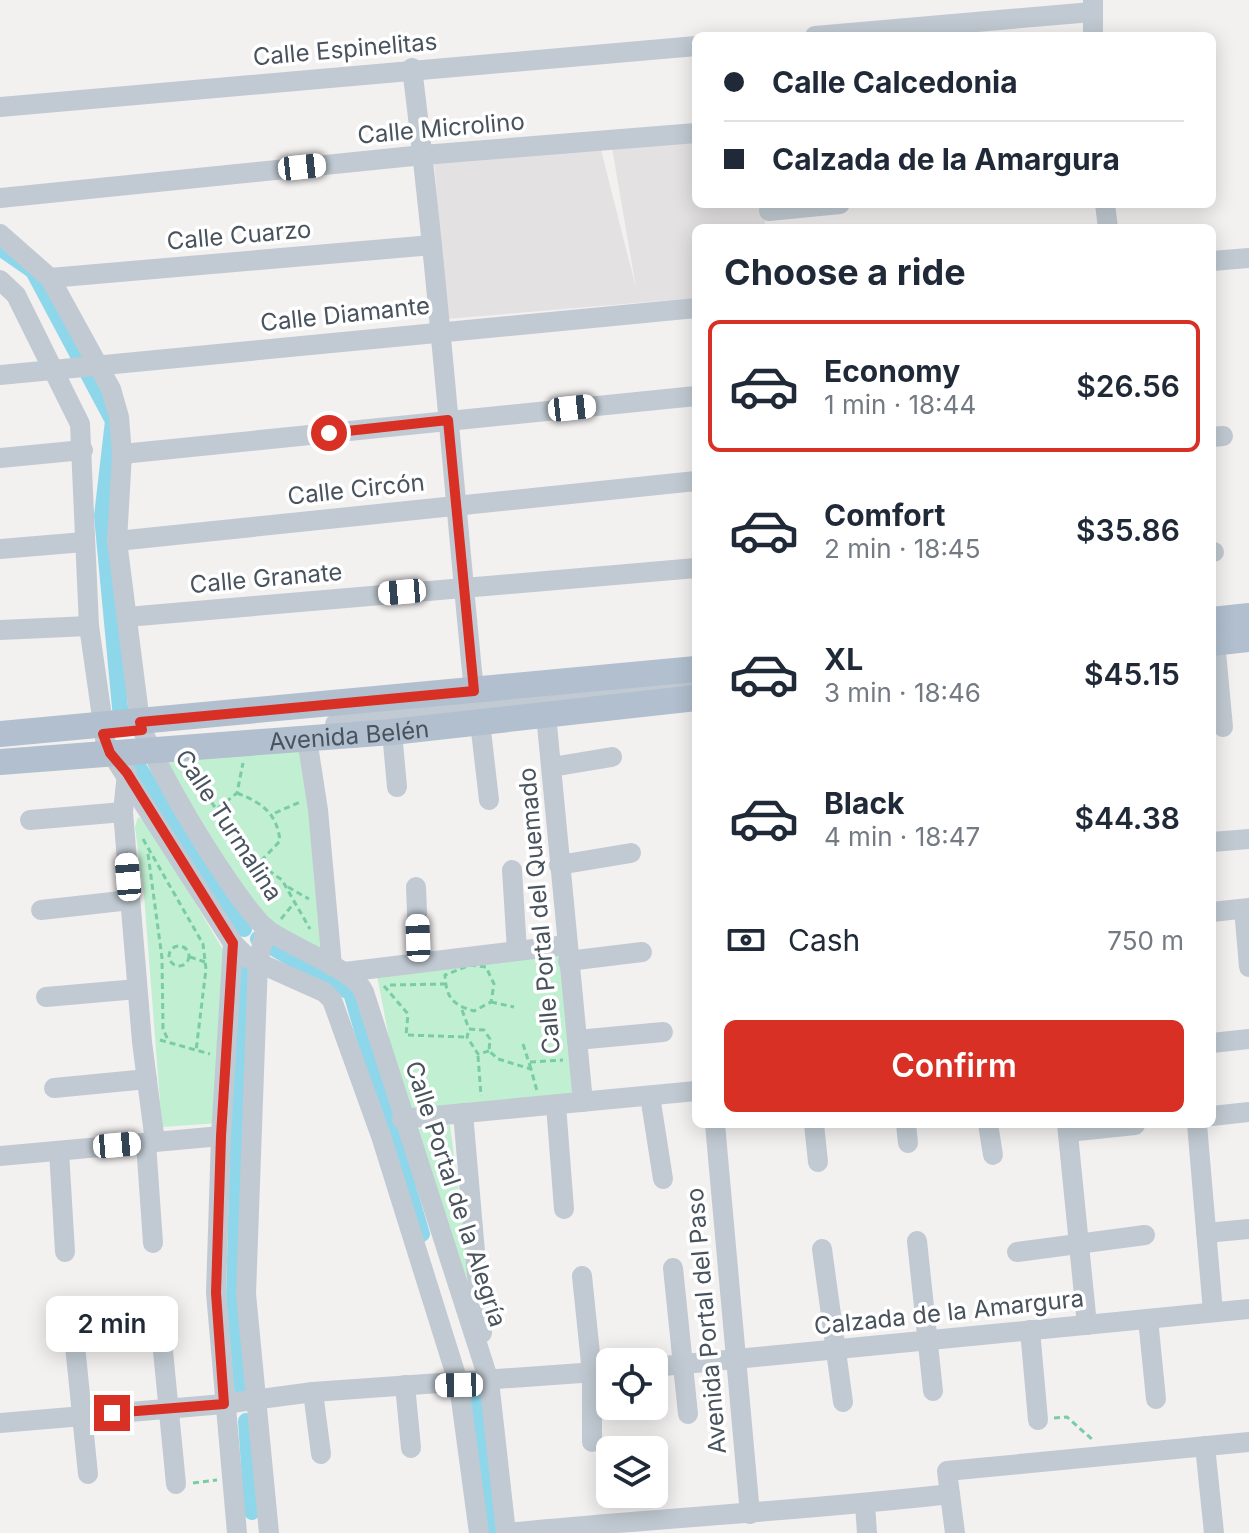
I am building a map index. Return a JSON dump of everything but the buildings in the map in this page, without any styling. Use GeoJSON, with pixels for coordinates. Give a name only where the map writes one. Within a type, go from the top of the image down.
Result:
{"type":"FeatureCollection","features":[{"type":"Feature","properties":{"kind":"main road"},"geometry":{"type":"LineString","coordinates":[[1216,632],[1249,616]]}},
{"type":"Feature","properties":{"kind":"main road"},"geometry":{"type":"LineString","coordinates":[[1216,634],[1249,639]]}},
{"type":"Feature","properties":{"kind":"main road","name":"Avenida Belén"},"geometry":{"type":"LineString","coordinates":[[144,736],[176,748],[392,732],[480,722],[545,698],[692,670]]}},
{"type":"Feature","properties":{"kind":"main road","name":"Avenida Belén"},"geometry":{"type":"LineString","coordinates":[[0,762],[109,746],[144,736],[474,691],[545,698],[692,698]]}},
{"type":"Feature","properties":{"kind":"main road","name":"Avenida Belén"},"geometry":{"type":"LineString","coordinates":[[0,734],[109,746]]}},
{"type":"Feature","properties":{"kind":"street"},"geometry":{"type":"LineString","coordinates":[[852,32],[1093,6],[1093,32]]}},
{"type":"Feature","properties":{"kind":"street","name":"Calle Espinelitas"},"geometry":{"type":"LineString","coordinates":[[0,107],[412,68],[692,46]]}},
{"type":"Feature","properties":{"kind":"street"},"geometry":{"type":"LineString","coordinates":[[412,68],[441,330],[454,504],[474,691]]}},
{"type":"Feature","properties":{"kind":"street","name":"Calle Microlino"},"geometry":{"type":"LineString","coordinates":[[0,198],[423,155],[692,133]]}},
{"type":"Feature","properties":{"kind":"street"},"geometry":{"type":"LineString","coordinates":[[769,214],[812,208]]}},
{"type":"Feature","properties":{"kind":"street","name":"Calle Turmalina"},"geometry":{"type":"LineString","coordinates":[[0,234],[50,278],[76,368],[83,450],[89,626],[109,746],[233,943]]}},
{"type":"Feature","properties":{"kind":"street","name":"Calle Cuarzo"},"geometry":{"type":"LineString","coordinates":[[50,278],[432,245]]}},
{"type":"Feature","properties":{"kind":"street"},"geometry":{"type":"LineString","coordinates":[[1216,261],[1249,258]]}},
{"type":"Feature","properties":{"kind":"street","name":"Calle Turmalina"},"geometry":{"type":"LineString","coordinates":[[0,280],[76,368],[111,389],[119,417],[122,454],[117,541],[144,736],[226,875],[268,930],[258,962],[246,1294],[269,1533]]}},
{"type":"Feature","properties":{"kind":"street","name":"Calle Diamante"},"geometry":{"type":"LineString","coordinates":[[0,375],[441,330],[692,308]]}},
{"type":"Feature","properties":{"kind":"street"},"geometry":{"type":"LineString","coordinates":[[122,454],[692,396]]}},
{"type":"Feature","properties":{"kind":"street"},"geometry":{"type":"LineString","coordinates":[[0,458],[83,450]]}},
{"type":"Feature","properties":{"kind":"street","name":"Calle Circón"},"geometry":{"type":"LineString","coordinates":[[117,541],[692,481]]}},
{"type":"Feature","properties":{"kind":"street"},"geometry":{"type":"LineString","coordinates":[[0,549],[84,542]]}},
{"type":"Feature","properties":{"kind":"street","name":"Calle Granate"},"geometry":{"type":"LineString","coordinates":[[127,617],[692,568]]}},
{"type":"Feature","properties":{"kind":"street"},"geometry":{"type":"LineString","coordinates":[[1216,633],[1249,624]]}},
{"type":"Feature","properties":{"kind":"street"},"geometry":{"type":"LineString","coordinates":[[0,630],[89,626]]}},
{"type":"Feature","properties":{"kind":"street"},"geometry":{"type":"LineString","coordinates":[[1216,634],[1249,632]]}},
{"type":"Feature","properties":{"kind":"street"},"geometry":{"type":"LineString","coordinates":[[1216,662],[1223,727]]}},
{"type":"Feature","properties":{"kind":"street"},"geometry":{"type":"LineString","coordinates":[[545,698],[692,677]]}},
{"type":"Feature","properties":{"kind":"street"},"geometry":{"type":"LineString","coordinates":[[144,736],[405,704],[434,707],[650,687],[692,689]]}},
{"type":"Feature","properties":{"kind":"street","name":"Calle Portal del Quemado"},"geometry":{"type":"LineString","coordinates":[[545,698],[583,1102]]}},
{"type":"Feature","properties":{"kind":"street"},"geometry":{"type":"LineString","coordinates":[[480,722],[489,800]]}},
{"type":"Feature","properties":{"kind":"street"},"geometry":{"type":"LineString","coordinates":[[392,732],[397,787]]}},
{"type":"Feature","properties":{"kind":"street"},"geometry":{"type":"LineString","coordinates":[[307,739],[318,810],[327,907],[338,969],[517,951],[642,952]]}},
{"type":"Feature","properties":{"kind":"street"},"geometry":{"type":"LineString","coordinates":[[0,742],[109,746]]}},
{"type":"Feature","properties":{"kind":"street"},"geometry":{"type":"LineString","coordinates":[[0,754],[109,746]]}},
{"type":"Feature","properties":{"kind":"street"},"geometry":{"type":"LineString","coordinates":[[109,746],[123,812],[147,1079],[153,1243]]}},
{"type":"Feature","properties":{"kind":"street"},"geometry":{"type":"LineString","coordinates":[[552,767],[612,757]]}},
{"type":"Feature","properties":{"kind":"street"},"geometry":{"type":"LineString","coordinates":[[30,820],[123,812]]}},
{"type":"Feature","properties":{"kind":"street"},"geometry":{"type":"LineString","coordinates":[[1216,842],[1249,839]]}},
{"type":"Feature","properties":{"kind":"street"},"geometry":{"type":"LineString","coordinates":[[559,865],[631,853]]}},
{"type":"Feature","properties":{"kind":"street"},"geometry":{"type":"LineString","coordinates":[[512,870],[517,951]]}},
{"type":"Feature","properties":{"kind":"street"},"geometry":{"type":"LineString","coordinates":[[416,887],[419,963]]}},
{"type":"Feature","properties":{"kind":"street"},"geometry":{"type":"LineString","coordinates":[[41,910],[130,900]]}},
{"type":"Feature","properties":{"kind":"street"},"geometry":{"type":"LineString","coordinates":[[1216,912],[1246,909],[1249,967]]}},
{"type":"Feature","properties":{"kind":"street","name":"Calle Portal de la Alegría"},"geometry":{"type":"LineString","coordinates":[[268,930],[294,948],[355,977],[364,992],[402,1119],[487,1375],[506,1533]]}},
{"type":"Feature","properties":{"kind":"street"},"geometry":{"type":"LineString","coordinates":[[233,943],[258,962],[324,992],[332,1000],[381,1136],[459,1385],[479,1533]]}},
{"type":"Feature","properties":{"kind":"street"},"geometry":{"type":"LineString","coordinates":[[233,943],[221,1136],[216,1293],[237,1533]]}},
{"type":"Feature","properties":{"kind":"street"},"geometry":{"type":"LineString","coordinates":[[46,997],[137,989]]}},
{"type":"Feature","properties":{"kind":"street"},"geometry":{"type":"LineString","coordinates":[[578,1050],[663,1032]]}},
{"type":"Feature","properties":{"kind":"street"},"geometry":{"type":"LineString","coordinates":[[1216,1043],[1249,1039]]}},
{"type":"Feature","properties":{"kind":"street"},"geometry":{"type":"LineString","coordinates":[[54,1088],[147,1079]]}},
{"type":"Feature","properties":{"kind":"street"},"geometry":{"type":"LineString","coordinates":[[402,1119],[692,1091]]}},
{"type":"Feature","properties":{"kind":"street"},"geometry":{"type":"LineString","coordinates":[[650,1096],[663,1179]]}},
{"type":"Feature","properties":{"kind":"street"},"geometry":{"type":"LineString","coordinates":[[548,1105],[564,1209]]}},
{"type":"Feature","properties":{"kind":"street"},"geometry":{"type":"LineString","coordinates":[[473,1112],[487,1375]]}},
{"type":"Feature","properties":{"kind":"street"},"geometry":{"type":"LineString","coordinates":[[1216,1116],[1249,1112]]}},
{"type":"Feature","properties":{"kind":"street","name":"Avenida Portal del Paso"},"geometry":{"type":"LineString","coordinates":[[715,1128],[750,1514]]}},
{"type":"Feature","properties":{"kind":"street"},"geometry":{"type":"LineString","coordinates":[[814,1128],[818,1162]]}},
{"type":"Feature","properties":{"kind":"street"},"geometry":{"type":"LineString","coordinates":[[989,1128],[993,1155]]}},
{"type":"Feature","properties":{"kind":"street"},"geometry":{"type":"LineString","coordinates":[[1068,1128],[1087,1325]]}},
{"type":"Feature","properties":{"kind":"street"},"geometry":{"type":"LineString","coordinates":[[1197,1128],[1213,1312]]}},
{"type":"Feature","properties":{"kind":"street"},"geometry":{"type":"LineString","coordinates":[[0,1156],[221,1136]]}},
{"type":"Feature","properties":{"kind":"street"},"geometry":{"type":"LineString","coordinates":[[59,1151],[65,1252]]}},
{"type":"Feature","properties":{"kind":"street"},"geometry":{"type":"LineString","coordinates":[[1206,1233],[1249,1229]]}},
{"type":"Feature","properties":{"kind":"street"},"geometry":{"type":"LineString","coordinates":[[1017,1252],[1145,1235]]}},
{"type":"Feature","properties":{"kind":"street"},"geometry":{"type":"LineString","coordinates":[[917,1241],[933,1391]]}},
{"type":"Feature","properties":{"kind":"street"},"geometry":{"type":"LineString","coordinates":[[822,1249],[843,1402]]}},
{"type":"Feature","properties":{"kind":"street"},"geometry":{"type":"LineString","coordinates":[[673,1268],[688,1414]]}},
{"type":"Feature","properties":{"kind":"street"},"geometry":{"type":"LineString","coordinates":[[582,1276],[596,1348]]}},
{"type":"Feature","properties":{"kind":"street","name":"Calzada de la Amargura"},"geometry":{"type":"LineString","coordinates":[[668,1365],[1249,1309]]}},
{"type":"Feature","properties":{"kind":"street"},"geometry":{"type":"LineString","coordinates":[[159,1310],[176,1484]]}},
{"type":"Feature","properties":{"kind":"street"},"geometry":{"type":"LineString","coordinates":[[72,1316],[88,1474]]}},
{"type":"Feature","properties":{"kind":"street"},"geometry":{"type":"LineString","coordinates":[[1148,1319],[1156,1399]]}},
{"type":"Feature","properties":{"kind":"street"},"geometry":{"type":"LineString","coordinates":[[1030,1330],[1038,1420]]}},
{"type":"Feature","properties":{"kind":"street"},"geometry":{"type":"LineString","coordinates":[[0,1423],[224,1404],[313,1392],[405,1385],[459,1385],[487,1375],[596,1372]]}},
{"type":"Feature","properties":{"kind":"street"},"geometry":{"type":"LineString","coordinates":[[405,1385],[411,1448]]}},
{"type":"Feature","properties":{"kind":"street"},"geometry":{"type":"LineString","coordinates":[[313,1392],[321,1454]]}},
{"type":"Feature","properties":{"kind":"street"},"geometry":{"type":"LineString","coordinates":[[592,1442],[596,1411]]}},
{"type":"Feature","properties":{"kind":"street"},"geometry":{"type":"LineString","coordinates":[[955,1533],[947,1471],[1249,1442]]}},
{"type":"Feature","properties":{"kind":"street"},"geometry":{"type":"LineString","coordinates":[[1205,1446],[1214,1533]]}},
{"type":"Feature","properties":{"kind":"street"},"geometry":{"type":"LineString","coordinates":[[506,1533],[682,1526],[750,1514],[773,1523],[865,1504],[950,1494]]}},
{"type":"Feature","properties":{"kind":"street"},"geometry":{"type":"LineString","coordinates":[[865,1504],[867,1533]]}},
{"type":"Feature","properties":{"kind":"path"},"geometry":{"type":"LineString","coordinates":[[218,808],[237,793],[243,758],[237,744]]}},
{"type":"Feature","properties":{"kind":"path"},"geometry":{"type":"LineString","coordinates":[[176,748],[248,856],[284,885],[327,907]]}},
{"type":"Feature","properties":{"kind":"path"},"geometry":{"type":"LineString","coordinates":[[237,793],[273,814],[280,841],[259,863]]}},
{"type":"Feature","properties":{"kind":"path"},"geometry":{"type":"LineString","coordinates":[[273,814],[303,801],[318,810]]}},
{"type":"Feature","properties":{"kind":"path"},"geometry":{"type":"LineString","coordinates":[[143,838],[162,958],[163,1029],[168,1040]]}},
{"type":"Feature","properties":{"kind":"path"},"geometry":{"type":"LineString","coordinates":[[147,851],[203,944],[205,962],[196,1051]]}},
{"type":"Feature","properties":{"kind":"path"},"geometry":{"type":"LineString","coordinates":[[284,885],[316,937]]}},
{"type":"Feature","properties":{"kind":"path"},"geometry":{"type":"LineString","coordinates":[[268,930],[295,902]]}},
{"type":"Feature","properties":{"kind":"path"},"geometry":{"type":"LineString","coordinates":[[189,957],[187,963],[175,966],[169,956],[176,947],[183,947],[189,957],[205,962]]}},
{"type":"Feature","properties":{"kind":"path"},"geometry":{"type":"LineString","coordinates":[[473,1112],[478,1054],[467,1037],[469,1029],[461,1007],[446,992],[445,975],[459,968],[486,967],[494,984],[491,1002]]}},
{"type":"Feature","properties":{"kind":"path"},"geometry":{"type":"LineString","coordinates":[[445,984],[398,987],[381,983],[408,1014],[406,1035],[467,1037]]}},
{"type":"Feature","properties":{"kind":"path"},"geometry":{"type":"LineString","coordinates":[[461,1007],[474,1011],[491,1002],[514,1007]]}},
{"type":"Feature","properties":{"kind":"path"},"geometry":{"type":"LineString","coordinates":[[469,1029],[484,1030],[490,1039],[489,1051]]}},
{"type":"Feature","properties":{"kind":"path"},"geometry":{"type":"LineString","coordinates":[[142,1042],[168,1040],[196,1051],[225,1057]]}},
{"type":"Feature","properties":{"kind":"path"},"geometry":{"type":"LineString","coordinates":[[523,1044],[548,1105]]}},
{"type":"Feature","properties":{"kind":"path"},"geometry":{"type":"LineString","coordinates":[[530,1062],[578,1050]]}},
{"type":"Feature","properties":{"kind":"path"},"geometry":{"type":"LineString","coordinates":[[478,1054],[489,1051]]}},
{"type":"Feature","properties":{"kind":"path"},"geometry":{"type":"LineString","coordinates":[[489,1051],[498,1059],[531,1069]]}},
{"type":"Feature","properties":{"kind":"path"},"geometry":{"type":"LineString","coordinates":[[1067,1417],[1108,1454]]}},
{"type":"Feature","properties":{"kind":"path"},"geometry":{"type":"LineString","coordinates":[[176,1484],[233,1479]]}},
{"type":"Feature","properties":{"kind":"shaded area"},"geometry":{"type":"Polygon","coordinates":[[[692,139],[692,208],[764,208],[765,224],[692,224],[692,298],[447,319],[434,160],[601,150],[636,288],[612,148],[692,139]]]}},
{"type":"Feature","properties":{"kind":"green space"},"geometry":{"type":"Polygon","coordinates":[[[302,749],[327,955],[265,925],[164,759],[302,749]]]}},
{"type":"Feature","properties":{"kind":"green space"},"geometry":{"type":"Polygon","coordinates":[[[138,817],[148,823],[223,950],[219,1123],[162,1127],[144,895],[135,827],[138,817]]]}},
{"type":"Feature","properties":{"kind":"green space"},"geometry":{"type":"Polygon","coordinates":[[[569,950],[582,1097],[404,1115],[377,976],[569,950]]]}},
{"type":"Feature","properties":{"kind":"green space"},"geometry":{"type":"Polygon","coordinates":[[[450,1125],[477,1329],[412,1130],[450,1125]]]}},
{"type":"Feature","properties":{"kind":"waterway"},"geometry":{"type":"LineString","coordinates":[[0,248],[33,271],[113,421],[102,516],[121,718]]}},
{"type":"Feature","properties":{"kind":"waterway"},"geometry":{"type":"LineString","coordinates":[[132,757],[244,929]]}},
{"type":"Feature","properties":{"kind":"waterway"},"geometry":{"type":"LineString","coordinates":[[258,939],[351,993],[422,1234]]}},
{"type":"Feature","properties":{"kind":"waterway"},"geometry":{"type":"LineString","coordinates":[[242,1389],[234,1297],[243,958]]}},
{"type":"Feature","properties":{"kind":"waterway"},"geometry":{"type":"LineString","coordinates":[[472,1387],[492,1530]]}},
{"type":"Feature","properties":{"kind":"waterway"},"geometry":{"type":"LineString","coordinates":[[246,1421],[252,1512]]}},
{"type":"Feature","properties":{"kind":"route"},"geometry":{"type":"LineString","coordinates":[[112,1413],[224,1404],[216,1293],[221,1136],[233,943],[127,773],[110,753],[103,734],[142,730],[140,722],[474,691],[448,420],[329,433]]}}]}
